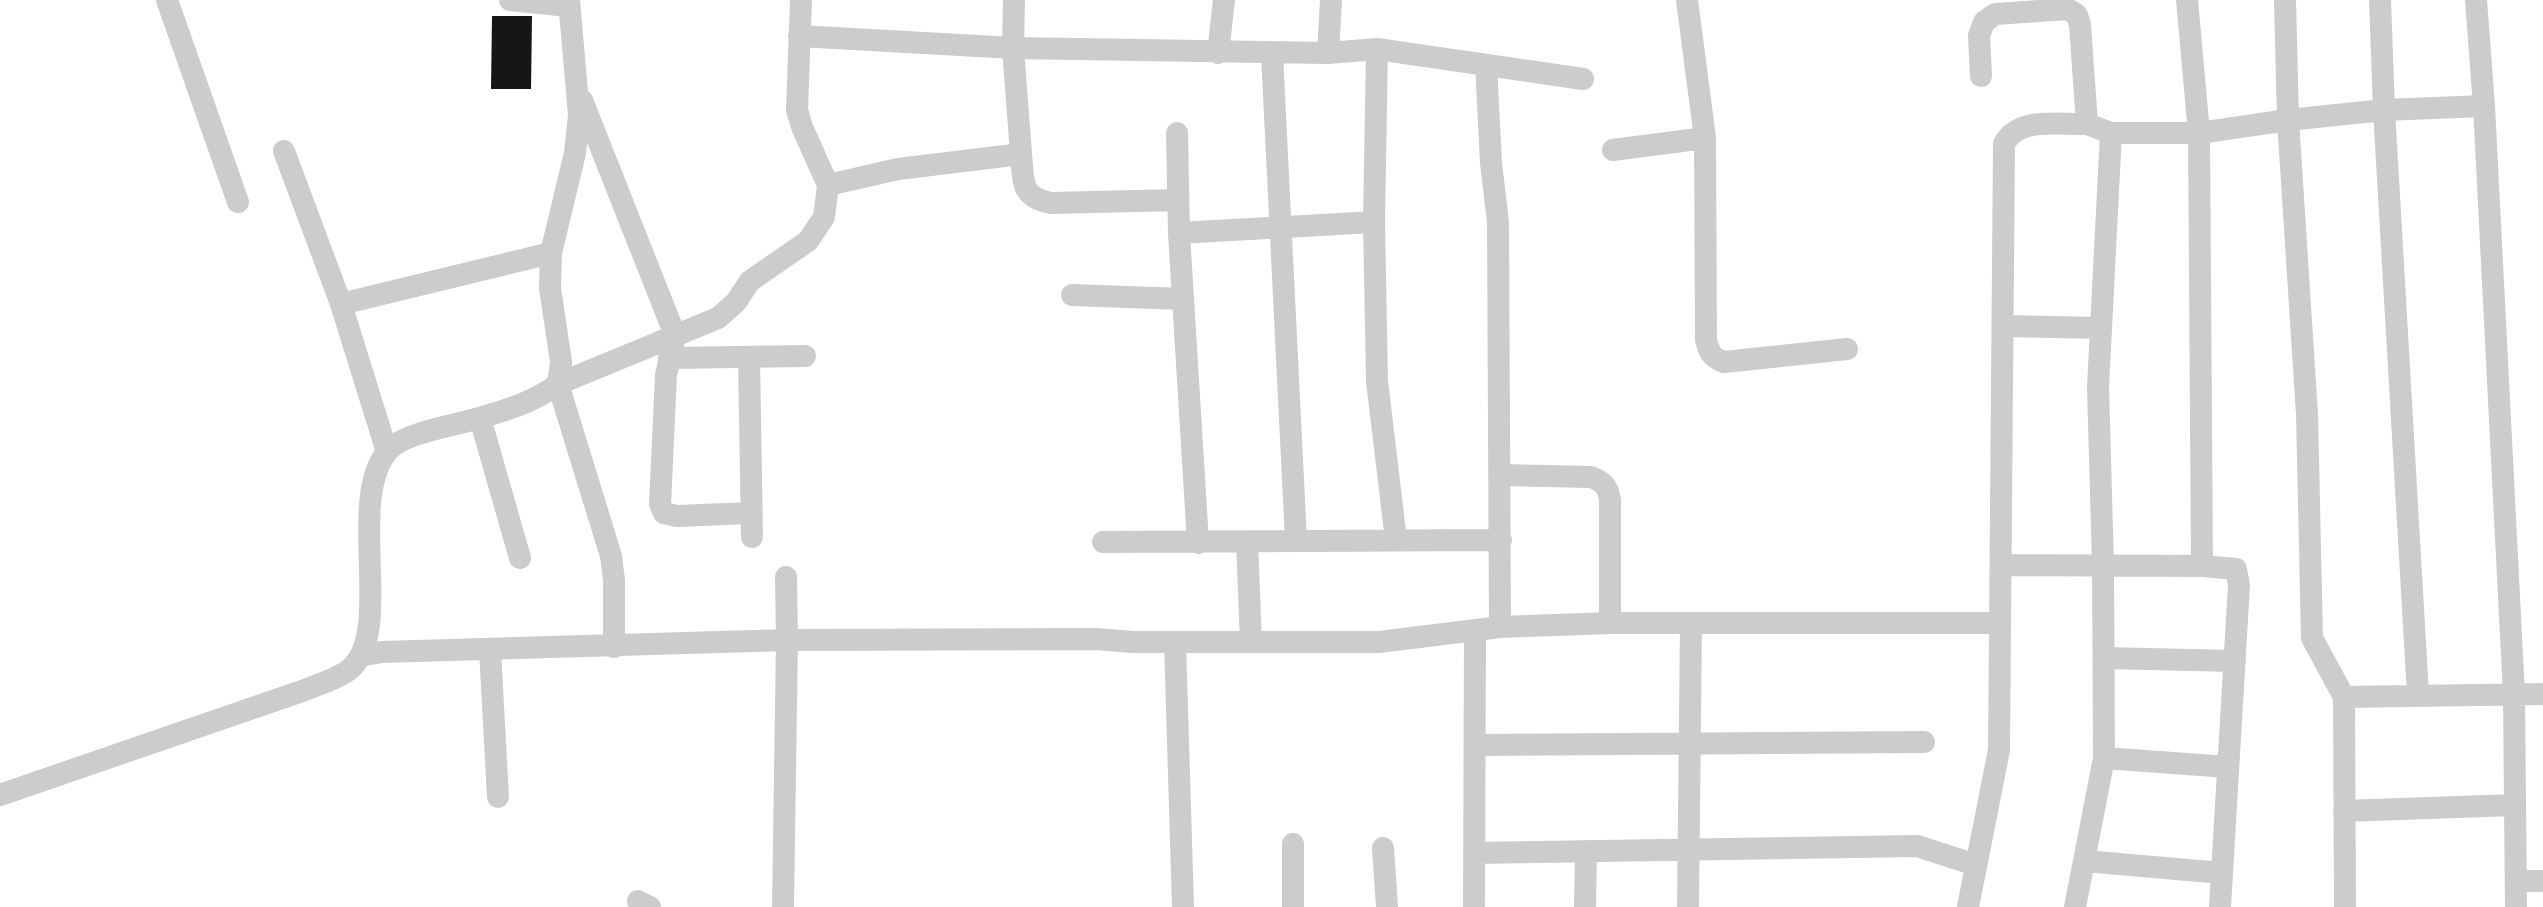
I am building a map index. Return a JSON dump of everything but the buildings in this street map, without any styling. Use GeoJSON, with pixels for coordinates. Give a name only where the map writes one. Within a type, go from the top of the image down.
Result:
{"type":"FeatureCollection","features":[{"type":"Feature","properties":{"kind":"street"},"geometry":{"type":"LineString","coordinates":[[167,0],[238,202]]}},
{"type":"Feature","properties":{"kind":"street"},"geometry":{"type":"LineString","coordinates":[[510,0],[569,3],[578,91],[575,153],[550,253],[550,288],[561,362],[558,384],[610,556],[614,580],[614,647]]}},
{"type":"Feature","properties":{"kind":"street"},"geometry":{"type":"LineString","coordinates":[[0,795],[305,690],[350,669],[362,655],[370,609],[370,492],[378,466],[387,452],[401,441],[480,418],[540,397],[558,384],[718,318],[736,302],[750,281],[808,241],[824,217],[828,185],[802,127],[797,110],[801,0]]}},
{"type":"Feature","properties":{"kind":"street"},"geometry":{"type":"LineString","coordinates":[[1014,0],[1013,48],[1020,154],[1025,188],[1035,200],[1051,203],[1178,200]]}},
{"type":"Feature","properties":{"kind":"street"},"geometry":{"type":"LineString","coordinates":[[1218,53],[1224,0]]}},
{"type":"Feature","properties":{"kind":"street"},"geometry":{"type":"LineString","coordinates":[[1328,53],[1331,0]]}},
{"type":"Feature","properties":{"kind":"street"},"geometry":{"type":"LineString","coordinates":[[1687,0],[1705,138],[1706,340],[1709,351],[1714,359],[1724,362],[1847,349]]}},
{"type":"Feature","properties":{"kind":"street"},"geometry":{"type":"LineString","coordinates":[[2187,0],[2199,133],[2202,566]]}},
{"type":"Feature","properties":{"kind":"street"},"geometry":{"type":"LineString","coordinates":[[2285,0],[2288,120],[2307,414],[2312,638],[2344,697],[2345,907]]}},
{"type":"Feature","properties":{"kind":"street"},"geometry":{"type":"LineString","coordinates":[[2380,0],[2384,110],[2418,694]]}},
{"type":"Feature","properties":{"kind":"street"},"geometry":{"type":"LineString","coordinates":[[2476,0],[2484,106],[2514,694],[2516,907]]}},
{"type":"Feature","properties":{"kind":"street"},"geometry":{"type":"LineString","coordinates":[[1981,76],[1979,36],[1984,22],[1995,14],[2048,5],[2068,9],[2077,15],[2080,25],[2087,124]]}},
{"type":"Feature","properties":{"kind":"street"},"geometry":{"type":"LineString","coordinates":[[800,36],[1013,48],[1218,53],[1328,53],[1377,49],[1583,79]]}},
{"type":"Feature","properties":{"kind":"street"},"geometry":{"type":"LineString","coordinates":[[1377,49],[1374,222],[1377,381],[1396,540]]}},
{"type":"Feature","properties":{"kind":"street"},"geometry":{"type":"LineString","coordinates":[[1272,54],[1296,540]]}},
{"type":"Feature","properties":{"kind":"street"},"geometry":{"type":"LineString","coordinates":[[1486,65],[1491,163],[1498,222],[1500,627]]}},
{"type":"Feature","properties":{"kind":"street"},"geometry":{"type":"LineString","coordinates":[[578,91],[675,335],[666,375],[660,504],[663,513],[676,516],[751,513]]}},
{"type":"Feature","properties":{"kind":"street"},"geometry":{"type":"LineString","coordinates":[[1968,907],[1998,750],[2004,144],[2010,133],[2025,126],[2087,124],[2111,133],[2199,133],[2288,120],[2384,110],[2484,106]]}},
{"type":"Feature","properties":{"kind":"street"},"geometry":{"type":"LineString","coordinates":[[1177,133],[1179,232],[1198,543]]}},
{"type":"Feature","properties":{"kind":"street"},"geometry":{"type":"LineString","coordinates":[[2075,907],[2104,758],[2103,565],[2098,387],[2111,133]]}},
{"type":"Feature","properties":{"kind":"street"},"geometry":{"type":"LineString","coordinates":[[1613,150],[1705,138]]}},
{"type":"Feature","properties":{"kind":"street"},"geometry":{"type":"LineString","coordinates":[[284,151],[341,304],[387,452]]}},
{"type":"Feature","properties":{"kind":"street"},"geometry":{"type":"LineString","coordinates":[[828,185],[898,169],[1020,154]]}},
{"type":"Feature","properties":{"kind":"street"},"geometry":{"type":"LineString","coordinates":[[1179,232],[1374,222]]}},
{"type":"Feature","properties":{"kind":"street"},"geometry":{"type":"LineString","coordinates":[[341,304],[550,253]]}},
{"type":"Feature","properties":{"kind":"street"},"geometry":{"type":"LineString","coordinates":[[1072,295],[1183,298]]}},
{"type":"Feature","properties":{"kind":"street"},"geometry":{"type":"LineString","coordinates":[[2003,326],[2101,328]]}},
{"type":"Feature","properties":{"kind":"street"},"geometry":{"type":"LineString","coordinates":[[669,358],[805,356]]}},
{"type":"Feature","properties":{"kind":"street"},"geometry":{"type":"LineString","coordinates":[[749,358],[752,537]]}},
{"type":"Feature","properties":{"kind":"street"},"geometry":{"type":"LineString","coordinates":[[480,418],[520,558]]}},
{"type":"Feature","properties":{"kind":"street"},"geometry":{"type":"LineString","coordinates":[[1500,476],[1591,477],[1603,482],[1610,500],[1610,624]]}},
{"type":"Feature","properties":{"kind":"street"},"geometry":{"type":"LineString","coordinates":[[1103,542],[1501,540]]}},
{"type":"Feature","properties":{"kind":"street"},"geometry":{"type":"LineString","coordinates":[[1247,542],[1251,642]]}},
{"type":"Feature","properties":{"kind":"street"},"geometry":{"type":"LineString","coordinates":[[2001,565],[2202,566],[2236,569],[2239,585],[2220,907]]}},
{"type":"Feature","properties":{"kind":"street"},"geometry":{"type":"LineString","coordinates":[[783,907],[786,577]]}},
{"type":"Feature","properties":{"kind":"street"},"geometry":{"type":"LineString","coordinates":[[362,655],[382,652],[614,647],[787,640],[1096,639],[1133,642],[1379,642],[1500,627],[1691,623],[2000,623]]}},
{"type":"Feature","properties":{"kind":"street"},"geometry":{"type":"LineString","coordinates":[[1688,907],[1691,623]]}},
{"type":"Feature","properties":{"kind":"street"},"geometry":{"type":"LineString","coordinates":[[1474,907],[1475,630]]}},
{"type":"Feature","properties":{"kind":"street"},"geometry":{"type":"LineString","coordinates":[[1176,642],[1183,907]]}},
{"type":"Feature","properties":{"kind":"street"},"geometry":{"type":"LineString","coordinates":[[490,650],[498,797]]}},
{"type":"Feature","properties":{"kind":"street"},"geometry":{"type":"LineString","coordinates":[[2104,658],[2235,662]]}},
{"type":"Feature","properties":{"kind":"street"},"geometry":{"type":"LineString","coordinates":[[2344,697],[2418,694],[2543,694]]}},
{"type":"Feature","properties":{"kind":"street"},"geometry":{"type":"LineString","coordinates":[[1475,745],[1924,742]]}},
{"type":"Feature","properties":{"kind":"street"},"geometry":{"type":"LineString","coordinates":[[2104,758],[2228,767]]}},
{"type":"Feature","properties":{"kind":"street"},"geometry":{"type":"LineString","coordinates":[[2344,811],[2515,805]]}},
{"type":"Feature","properties":{"kind":"street"},"geometry":{"type":"LineString","coordinates":[[1293,844],[1293,907]]}},
{"type":"Feature","properties":{"kind":"street"},"geometry":{"type":"LineString","coordinates":[[1474,853],[1917,846],[1976,865]]}},
{"type":"Feature","properties":{"kind":"street"},"geometry":{"type":"LineString","coordinates":[[1383,848],[1387,907]]}},
{"type":"Feature","properties":{"kind":"street"},"geometry":{"type":"LineString","coordinates":[[1585,907],[1586,851]]}},
{"type":"Feature","properties":{"kind":"street"},"geometry":{"type":"LineString","coordinates":[[2085,861],[2222,873]]}},
{"type":"Feature","properties":{"kind":"street"},"geometry":{"type":"LineString","coordinates":[[2516,882],[2543,881]]}}]}
